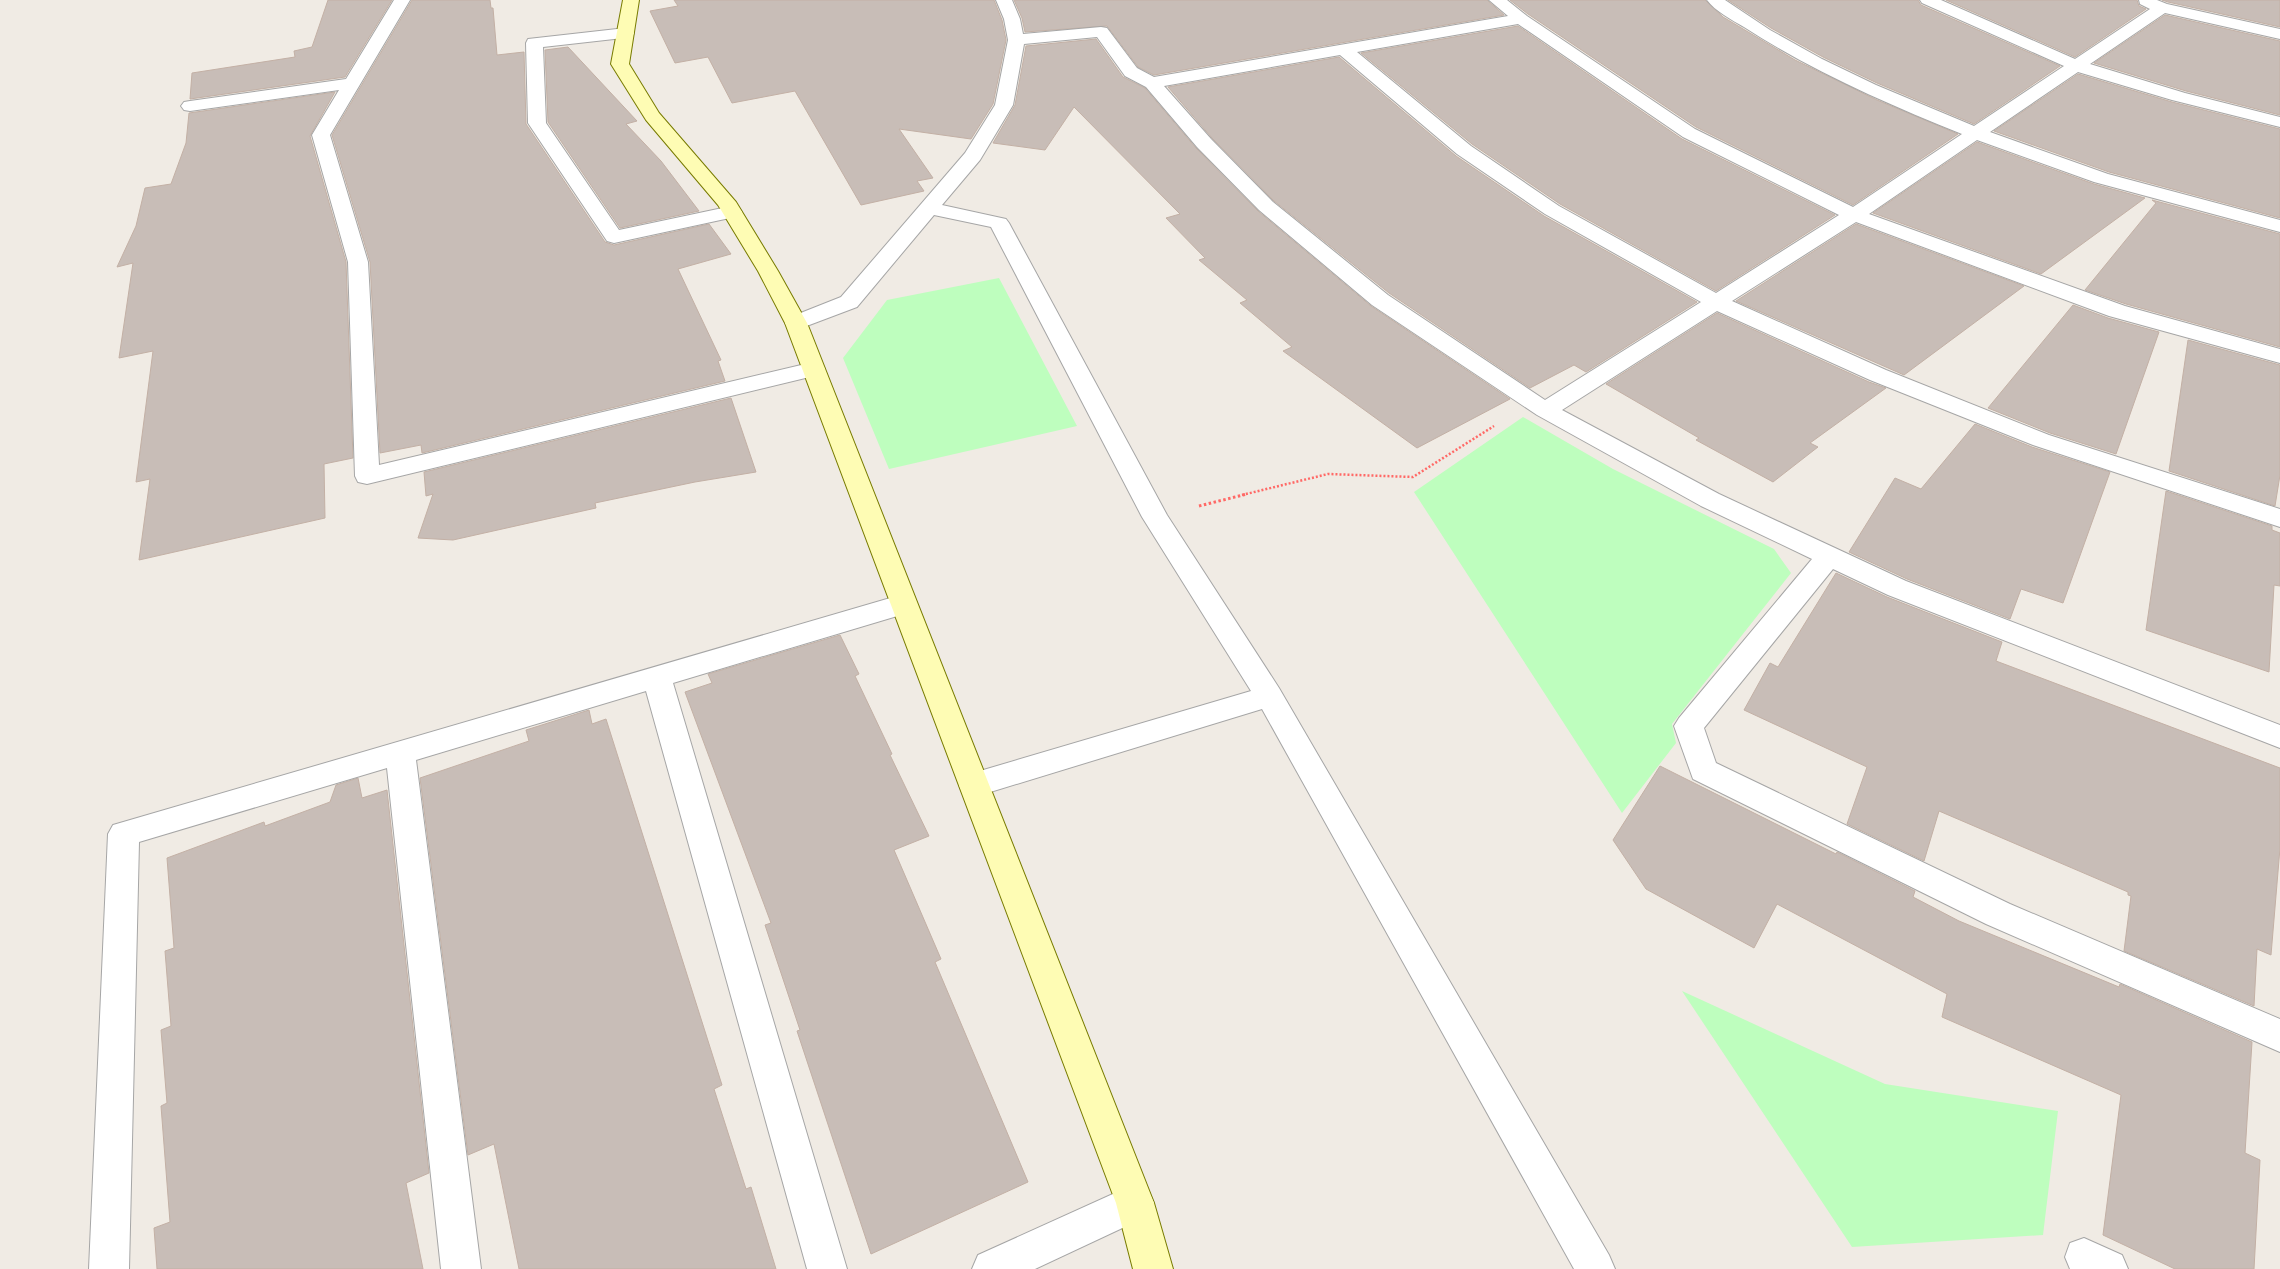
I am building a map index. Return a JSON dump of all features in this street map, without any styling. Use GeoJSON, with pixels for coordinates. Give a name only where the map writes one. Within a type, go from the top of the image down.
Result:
{"type":"FeatureCollection","features":[{"type":"Feature","properties":{"kind":"street"},"geometry":{"type":"LineString","coordinates":[[402,0],[321,135],[358,262],[366,476],[814,369]]}},
{"type":"Feature","properties":{"kind":"street"},"geometry":{"type":"LineString","coordinates":[[631,0],[620,64],[652,116],[726,202],[796,323],[1135,1203],[1153,1269]]}},
{"type":"Feature","properties":{"kind":"street"},"geometry":{"type":"LineString","coordinates":[[796,323],[849,302],[973,156],[1004,105],[1016,40],[1012,19],[1004,0]]}},
{"type":"Feature","properties":{"kind":"street"},"geometry":{"type":"LineString","coordinates":[[1497,0],[1689,133],[1854,215],[2117,311],[2280,356]]}},
{"type":"Feature","properties":{"kind":"street"},"geometry":{"type":"LineString","coordinates":[[1715,0],[1791,49],[1874,91],[1976,134],[2076,170],[2178,201],[2280,226]]}},
{"type":"Feature","properties":{"kind":"street"},"geometry":{"type":"LineString","coordinates":[[1928,0],[1999,33],[2078,66],[2193,102],[2280,122]]}},
{"type":"Feature","properties":{"kind":"street"},"geometry":{"type":"LineString","coordinates":[[2142,0],[2162,8],[2280,34]]}},
{"type":"Feature","properties":{"kind":"street"},"geometry":{"type":"LineString","coordinates":[[1545,410],[1854,215],[2162,8]]}},
{"type":"Feature","properties":{"kind":"street"},"geometry":{"type":"LineString","coordinates":[[1152,83],[1521,18]]}},
{"type":"Feature","properties":{"kind":"street"},"geometry":{"type":"LineString","coordinates":[[1016,40],[1101,32],[1131,72],[1152,83],[1204,143],[1266,206],[1380,300],[1545,410],[1710,500],[1906,592],[2280,737]]}},
{"type":"Feature","properties":{"kind":"street"},"geometry":{"type":"LineString","coordinates":[[626,33],[534,43],[537,124],[614,237],[732,212]]}},
{"type":"Feature","properties":{"kind":"street"},"geometry":{"type":"LineString","coordinates":[[1343,49],[1464,150],[1552,210],[1716,302],[1878,375],[2041,440],[2280,518]]}},
{"type":"Feature","properties":{"kind":"street"},"geometry":{"type":"LineString","coordinates":[[190,106],[352,83]]}},
{"type":"Feature","properties":{"kind":"street"},"geometry":{"type":"LineString","coordinates":[[929,208],[999,223],[1155,517],[1269,696],[1595,1269]]}},
{"type":"Feature","properties":{"kind":"street"},"geometry":{"type":"LineString","coordinates":[[1829,556],[1689,726],[1704,771],[1998,914],[2280,1036]]}},
{"type":"Feature","properties":{"kind":"street"},"geometry":{"type":"LineString","coordinates":[[108,1269],[124,834],[904,604]]}},
{"type":"Feature","properties":{"kind":"street"},"geometry":{"type":"LineString","coordinates":[[657,678],[827,1269]]}},
{"type":"Feature","properties":{"kind":"street"},"geometry":{"type":"LineString","coordinates":[[974,785],[1269,696]]}},
{"type":"Feature","properties":{"kind":"street"},"geometry":{"type":"LineString","coordinates":[[400,753],[461,1269]]}},
{"type":"Feature","properties":{"kind":"street"},"geometry":{"type":"LineString","coordinates":[[992,1269],[1135,1203]]}},
{"type":"Feature","properties":{"kind":"path"},"geometry":{"type":"LineString","coordinates":[[1155,517],[1328,474],[1413,477],[1502,421]]}},
{"type":"Feature","properties":{"kind":"green space"},"geometry":{"type":"Polygon","coordinates":[[[999,278],[1077,426],[889,469],[843,358],[887,300],[999,278]]]}},
{"type":"Feature","properties":{"kind":"green space"},"geometry":{"type":"Polygon","coordinates":[[[1523,417],[1613,469],[1774,549],[1791,573],[1672,724],[1676,743],[1622,813],[1414,492],[1523,417]]]}},
{"type":"Feature","properties":{"kind":"green space"},"geometry":{"type":"Polygon","coordinates":[[[1682,991],[1885,1084],[2058,1111],[2043,1235],[1852,1247],[1682,991]]]}},
{"type":"Feature","properties":{"kind":"building"},"geometry":{"type":"Polygon","coordinates":[[[328,0],[392,0],[345,77],[190,99],[192,73],[295,57],[294,51],[312,47],[328,0]]]}},
{"type":"Feature","properties":{"kind":"building"},"geometry":{"type":"Polygon","coordinates":[[[412,0],[490,0],[491,8],[493,8],[497,55],[524,52],[526,124],[605,242],[614,245],[709,224],[731,254],[678,269],[721,360],[718,361],[725,381],[422,453],[421,445],[380,453],[370,262],[332,135],[412,0]]]}},
{"type":"Feature","properties":{"kind":"building"},"geometry":{"type":"Polygon","coordinates":[[[674,0],[994,0],[1002,20],[1006,40],[993,104],[971,139],[899,129],[933,178],[917,181],[924,191],[861,205],[795,91],[732,103],[708,57],[675,63],[650,11],[678,6],[674,0]]]}},
{"type":"Feature","properties":{"kind":"building"},"geometry":{"type":"Polygon","coordinates":[[[1014,0],[1487,0],[1504,15],[1154,75],[1138,67],[1107,26],[1025,32],[1022,18],[1014,0]]]}},
{"type":"Feature","properties":{"kind":"building"},"geometry":{"type":"Polygon","coordinates":[[[1510,0],[1705,0],[1723,17],[1795,60],[1877,100],[1958,134],[1853,205],[1696,127],[1510,0]]]}},
{"type":"Feature","properties":{"kind":"building"},"geometry":{"type":"Polygon","coordinates":[[[1728,0],[1918,0],[1921,5],[2060,66],[1974,124],[1877,83],[1823,57],[1771,28],[1728,0]]]}},
{"type":"Feature","properties":{"kind":"building"},"geometry":{"type":"Polygon","coordinates":[[[1946,0],[2137,0],[2139,6],[2146,9],[2075,57],[1946,0]]]}},
{"type":"Feature","properties":{"kind":"building"},"geometry":{"type":"Polygon","coordinates":[[[2162,0],[2280,0],[2280,27],[2168,2],[2162,0]]]}},
{"type":"Feature","properties":{"kind":"building"},"geometry":{"type":"Polygon","coordinates":[[[2165,15],[2280,41],[2280,115],[2186,91],[2094,63],[2165,15]]]}},
{"type":"Feature","properties":{"kind":"building"},"geometry":{"type":"Polygon","coordinates":[[[1518,26],[1682,139],[1835,215],[1716,291],[1560,204],[1472,144],[1361,53],[1518,26]]]}},
{"type":"Feature","properties":{"kind":"building"},"geometry":{"type":"Polygon","coordinates":[[[1096,39],[1123,77],[1145,88],[1196,148],[1258,211],[1371,306],[1510,399],[1417,448],[1283,351],[1292,347],[1240,303],[1247,300],[1199,260],[1205,258],[1166,218],[1180,214],[1074,107],[1045,150],[993,143],[1015,105],[1026,46],[1096,39]]]}},
{"type":"Feature","properties":{"kind":"building"},"geometry":{"type":"Polygon","coordinates":[[[568,47],[637,121],[626,124],[661,161],[699,211],[620,228],[548,122],[545,50],[568,47]]]}},
{"type":"Feature","properties":{"kind":"building"},"geometry":{"type":"Polygon","coordinates":[[[1339,57],[1456,156],[1544,216],[1697,302],[1586,372],[1574,365],[1530,388],[1389,293],[1274,201],[1212,138],[1168,87],[1339,57]]]}},
{"type":"Feature","properties":{"kind":"building"},"geometry":{"type":"Polygon","coordinates":[[[2078,74],[2172,102],[2280,129],[2280,218],[2109,172],[1994,131],[2078,74]]]}},
{"type":"Feature","properties":{"kind":"building"},"geometry":{"type":"Polygon","coordinates":[[[335,92],[310,136],[346,262],[353,458],[324,464],[325,518],[139,560],[150,479],[136,482],[153,351],[119,358],[133,263],[117,267],[136,226],[145,188],[171,184],[186,143],[189,113],[335,92]]]}},
{"type":"Feature","properties":{"kind":"building"},"geometry":{"type":"Polygon","coordinates":[[[1977,142],[2094,184],[2145,198],[2041,274],[1873,213],[1977,142]]]}},
{"type":"Feature","properties":{"kind":"building"},"geometry":{"type":"Polygon","coordinates":[[[2152,200],[2280,234],[2280,347],[2126,304],[2085,290],[2156,203],[2152,200]]]}},
{"type":"Feature","properties":{"kind":"building"},"geometry":{"type":"Polygon","coordinates":[[[1856,224],[2024,286],[1904,375],[1736,301],[1856,224]]]}},
{"type":"Feature","properties":{"kind":"building"},"geometry":{"type":"Polygon","coordinates":[[[2073,305],[2108,318],[2159,332],[2116,454],[2050,433],[1988,408],[2073,305]]]}},
{"type":"Feature","properties":{"kind":"building"},"geometry":{"type":"Polygon","coordinates":[[[1717,313],[1886,388],[1810,443],[1818,447],[1773,482],[1696,440],[1699,438],[1606,384],[1717,313]]]}},
{"type":"Feature","properties":{"kind":"building"},"geometry":{"type":"Polygon","coordinates":[[[2188,340],[2280,365],[2280,475],[2275,506],[2169,471],[2188,340]]]}},
{"type":"Feature","properties":{"kind":"building"},"geometry":{"type":"Polygon","coordinates":[[[731,398],[756,472],[695,482],[595,503],[596,508],[453,540],[418,538],[433,494],[426,496],[424,472],[731,398]]]}},
{"type":"Feature","properties":{"kind":"building"},"geometry":{"type":"Polygon","coordinates":[[[1975,424],[2032,447],[2110,472],[2063,603],[2021,589],[2010,619],[1907,579],[1849,552],[1895,478],[1921,489],[1975,424]]]}},
{"type":"Feature","properties":{"kind":"building"},"geometry":{"type":"Polygon","coordinates":[[[2166,491],[2272,526],[2272,530],[2280,533],[2280,586],[2274,585],[2269,672],[2146,630],[2166,491]]]}},
{"type":"Feature","properties":{"kind":"building"},"geometry":{"type":"Polygon","coordinates":[[[1836,573],[1887,597],[2002,642],[1996,661],[2280,768],[2280,848],[2271,955],[2257,949],[2254,1006],[2124,951],[2131,896],[2128,895],[2128,892],[1939,811],[1924,861],[1847,824],[1867,767],[1744,710],[1770,663],[1778,667],[1836,573]]]}},
{"type":"Feature","properties":{"kind":"building"},"geometry":{"type":"Polygon","coordinates":[[[840,635],[859,674],[855,676],[929,836],[894,850],[941,959],[935,962],[1028,1182],[871,1254],[797,1031],[800,1030],[765,925],[771,923],[685,692],[712,683],[708,674],[840,635]]]}},
{"type":"Feature","properties":{"kind":"building"},"geometry":{"type":"Polygon","coordinates":[[[589,710],[592,724],[606,719],[722,1085],[714,1089],[746,1189],[751,1187],[776,1269],[519,1269],[494,1144],[468,1155],[420,778],[529,741],[526,730],[589,710]]]}},
{"type":"Feature","properties":{"kind":"building"},"geometry":{"type":"Polygon","coordinates":[[[1660,766],[1836,854],[1837,852],[1915,891],[1913,897],[1959,921],[2119,987],[2120,984],[2252,1042],[2245,1153],[2260,1160],[2254,1269],[2175,1269],[2103,1235],[2121,1095],[1942,1017],[1947,994],[1777,904],[1754,948],[1646,889],[1613,840],[1660,766]]]}},
{"type":"Feature","properties":{"kind":"building"},"geometry":{"type":"Polygon","coordinates":[[[358,778],[362,798],[387,790],[429,1173],[406,1183],[423,1269],[157,1269],[154,1228],[170,1222],[161,1106],[167,1103],[161,1030],[171,1026],[165,951],[174,948],[167,858],[264,822],[265,826],[330,802],[336,785],[358,778]]]}}]}
